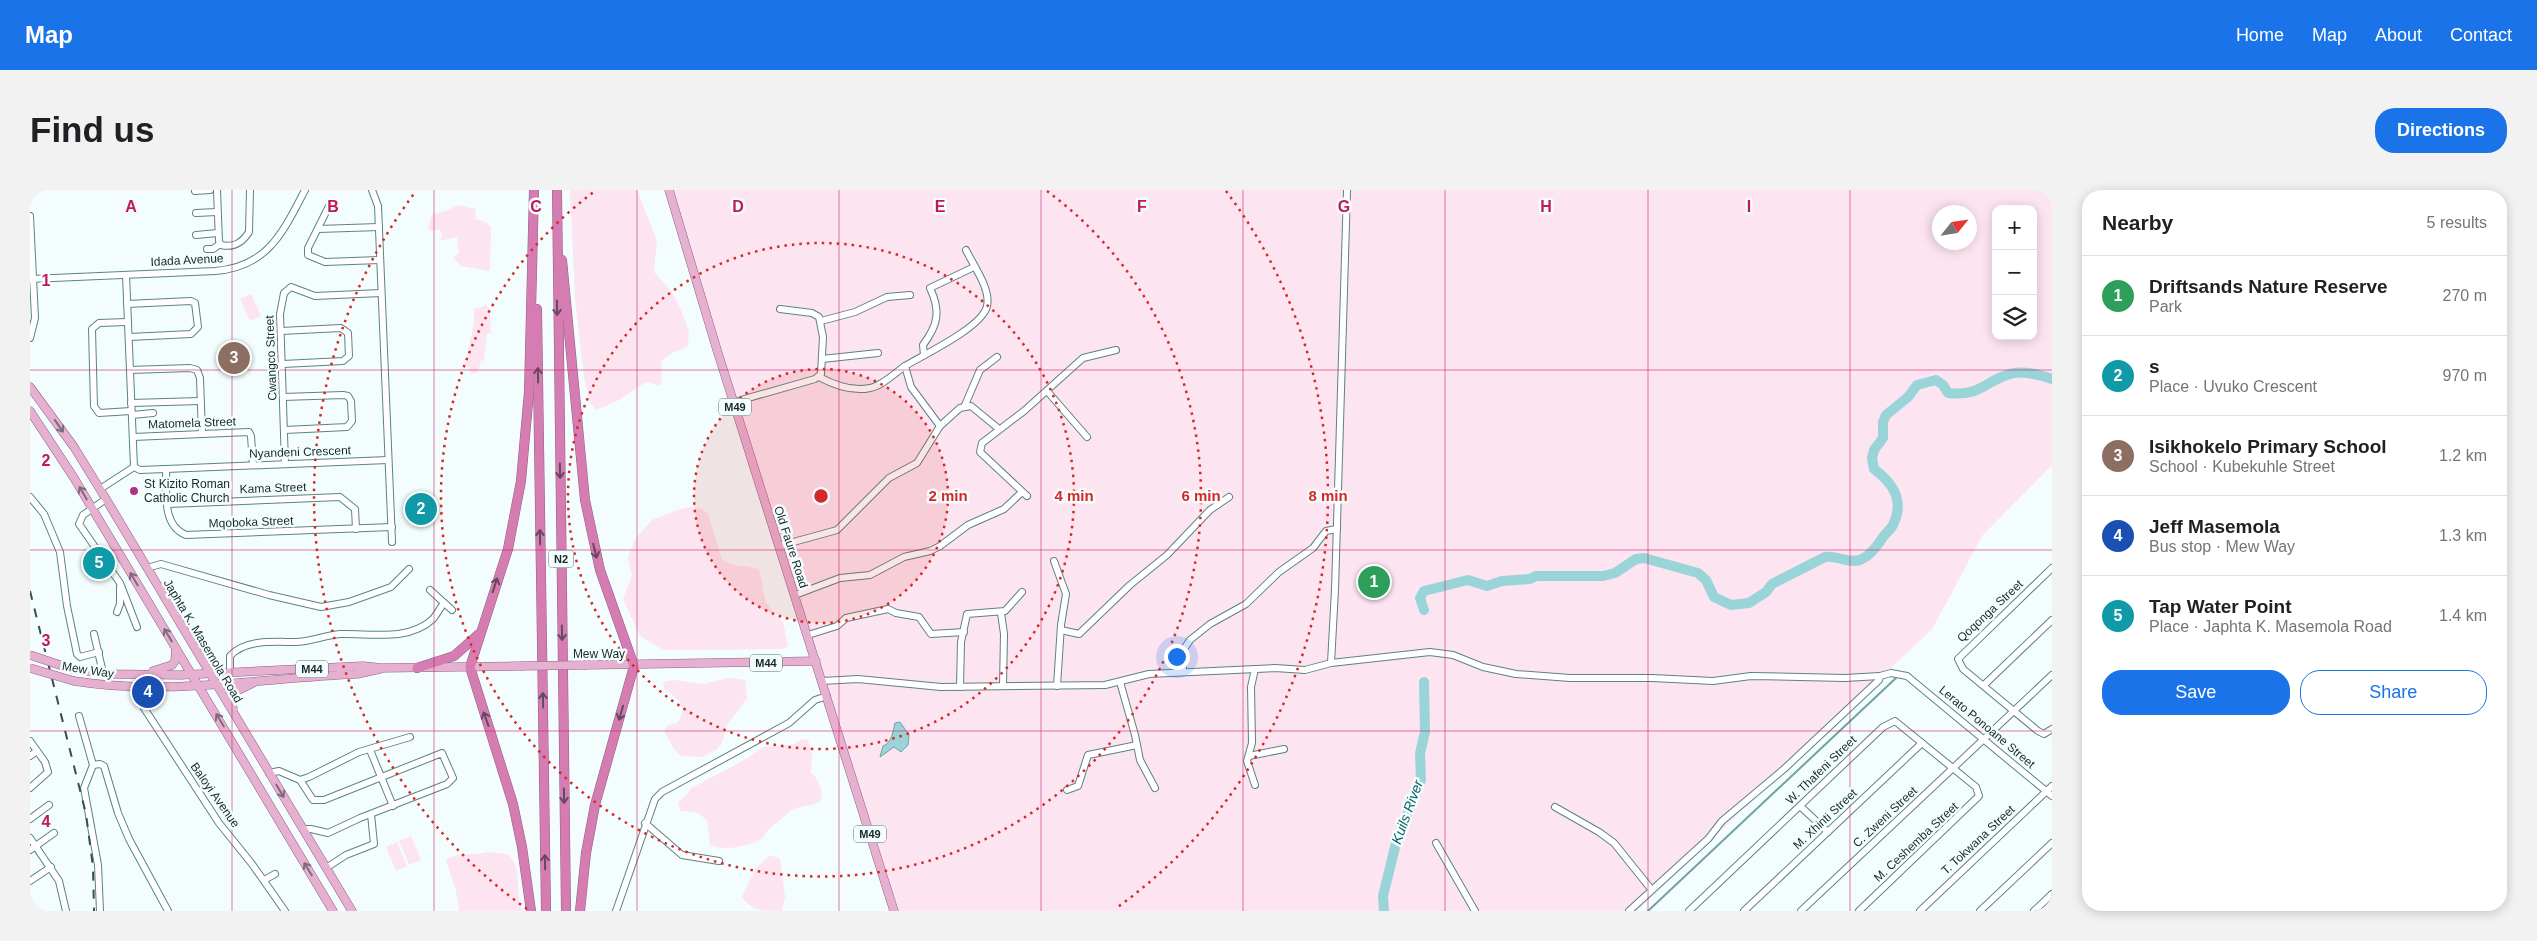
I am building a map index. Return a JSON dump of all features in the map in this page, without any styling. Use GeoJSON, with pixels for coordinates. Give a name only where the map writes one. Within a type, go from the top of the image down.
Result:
{"type":"FeatureCollection","features":[{"type":"Feature","properties":{"kind":"highway","name":"N2"},"geometry":{"type":"LineString","coordinates":[[534,190],[534,243],[538,309],[546,911]]}},
{"type":"Feature","properties":{"kind":"highway","name":"N2"},"geometry":{"type":"LineString","coordinates":[[557,190],[566,911]]}},
{"type":"Feature","properties":{"kind":"highway"},"geometry":{"type":"LineString","coordinates":[[558,207],[585,500],[600,570],[634,666],[595,805],[586,853],[580,911]]}},
{"type":"Feature","properties":{"kind":"highway"},"geometry":{"type":"LineString","coordinates":[[531,911],[522,847],[512,804],[470,667],[508,549],[522,481],[529,392],[534,243]]}},
{"type":"Feature","properties":{"kind":"highway"},"geometry":{"type":"LineString","coordinates":[[417,668],[454,656],[481,632]]}},
{"type":"Feature","properties":{"kind":"main road","name":"Old Faure Road"},"geometry":{"type":"LineString","coordinates":[[669,190],[894,911]]}},
{"type":"Feature","properties":{"kind":"main road","name":"Japhta K. Masemola Road"},"geometry":{"type":"LineString","coordinates":[[30,387],[106,498],[352,911]]}},
{"type":"Feature","properties":{"kind":"main road","name":"Japhta K. Masemola Road"},"geometry":{"type":"LineString","coordinates":[[30,411],[69,469],[333,911]]}},
{"type":"Feature","properties":{"kind":"main road"},"geometry":{"type":"LineString","coordinates":[[69,469],[82,461]]}},
{"type":"Feature","properties":{"kind":"main road"},"geometry":{"type":"LineString","coordinates":[[134,674],[170,667],[175,661],[176,649]]}},
{"type":"Feature","properties":{"kind":"main road","name":"Mew Way"},"geometry":{"type":"LineString","coordinates":[[30,655],[72,669],[134,674],[192,674],[363,666],[417,668],[634,666],[816,661]]}},
{"type":"Feature","properties":{"kind":"main road","name":"Mew Way"},"geometry":{"type":"LineString","coordinates":[[30,668],[74,681],[138,686],[257,681],[357,674],[382,668]]}},
{"type":"Feature","properties":{"kind":"main road"},"geometry":{"type":"LineString","coordinates":[[236,719],[231,700],[233,692],[257,681]]}},
{"type":"Feature","properties":{"kind":"street"},"geometry":{"type":"LineString","coordinates":[[195,191],[210,190]]}},
{"type":"Feature","properties":{"kind":"street"},"geometry":{"type":"LineString","coordinates":[[216,190],[220,244]]}},
{"type":"Feature","properties":{"kind":"street"},"geometry":{"type":"LineString","coordinates":[[207,249],[213,249],[220,244],[236,245],[249,232],[250,190]]}},
{"type":"Feature","properties":{"kind":"street","name":"Idada Avenue"},"geometry":{"type":"LineString","coordinates":[[31,279],[221,270],[247,264],[260,256],[277,241],[305,190]]}},
{"type":"Feature","properties":{"kind":"street"},"geometry":{"type":"LineString","coordinates":[[1331,663],[1348,190]]}},
{"type":"Feature","properties":{"kind":"street"},"geometry":{"type":"LineString","coordinates":[[375,191],[379,226],[392,542]]}},
{"type":"Feature","properties":{"kind":"street"},"geometry":{"type":"LineString","coordinates":[[330,204],[307,249],[308,255],[325,262],[380,260]]}},
{"type":"Feature","properties":{"kind":"street"},"geometry":{"type":"LineString","coordinates":[[196,213],[217,212]]}},
{"type":"Feature","properties":{"kind":"street"},"geometry":{"type":"LineString","coordinates":[[30,216],[31,279],[35,318],[30,338]]}},
{"type":"Feature","properties":{"kind":"street"},"geometry":{"type":"LineString","coordinates":[[318,229],[379,226]]}},
{"type":"Feature","properties":{"kind":"street"},"geometry":{"type":"LineString","coordinates":[[196,235],[218,233]]}},
{"type":"Feature","properties":{"kind":"street"},"geometry":{"type":"LineString","coordinates":[[734,402],[819,377],[844,388],[872,388],[905,366],[952,340],[984,314],[987,298],[966,250]]}},
{"type":"Feature","properties":{"kind":"street"},"geometry":{"type":"LineString","coordinates":[[924,355],[923,345],[938,322],[939,313],[930,288],[974,267]]}},
{"type":"Feature","properties":{"kind":"street"},"geometry":{"type":"LineString","coordinates":[[100,489],[134,467],[126,275]]}},
{"type":"Feature","properties":{"kind":"street","name":"Cwangco Street"},"geometry":{"type":"LineString","coordinates":[[285,464],[281,300],[289,287],[315,296],[381,293]]}},
{"type":"Feature","properties":{"kind":"street"},"geometry":{"type":"LineString","coordinates":[[821,321],[855,312],[886,297],[910,295]]}},
{"type":"Feature","properties":{"kind":"street"},"geometry":{"type":"LineString","coordinates":[[127,304],[191,301],[195,303],[197,309],[198,327],[191,334],[128,337]]}},
{"type":"Feature","properties":{"kind":"street"},"geometry":{"type":"LineString","coordinates":[[780,309],[812,313],[821,321],[822,359],[819,377]]}},
{"type":"Feature","properties":{"kind":"street"},"geometry":{"type":"LineString","coordinates":[[127,322],[99,323],[93,326],[91,331],[94,406],[97,411],[102,413],[153,413]]}},
{"type":"Feature","properties":{"kind":"street"},"geometry":{"type":"LineString","coordinates":[[281,331],[342,328],[347,330],[349,342],[349,356],[343,361],[283,364]]}},
{"type":"Feature","properties":{"kind":"street"},"geometry":{"type":"LineString","coordinates":[[795,595],[840,578],[870,575],[904,557],[935,548],[968,525],[1004,509],[1024,494],[980,452],[982,443],[1047,391],[1083,358],[1116,350]]}},
{"type":"Feature","properties":{"kind":"street"},"geometry":{"type":"LineString","coordinates":[[822,359],[878,353]]}},
{"type":"Feature","properties":{"kind":"street"},"geometry":{"type":"LineString","coordinates":[[779,546],[837,530],[889,478],[916,463],[940,426],[965,405],[980,370],[997,357]]}},
{"type":"Feature","properties":{"kind":"street"},"geometry":{"type":"LineString","coordinates":[[905,366],[911,387],[940,426]]}},
{"type":"Feature","properties":{"kind":"street"},"geometry":{"type":"LineString","coordinates":[[130,370],[195,369],[200,374],[202,434]]}},
{"type":"Feature","properties":{"kind":"street"},"geometry":{"type":"LineString","coordinates":[[1047,391],[1087,437]]}},
{"type":"Feature","properties":{"kind":"street"},"geometry":{"type":"LineString","coordinates":[[283,397],[346,395],[352,402],[353,417],[351,424],[347,427],[285,430]]}},
{"type":"Feature","properties":{"kind":"street"},"geometry":{"type":"LineString","coordinates":[[131,403],[200,401]]}},
{"type":"Feature","properties":{"kind":"street"},"geometry":{"type":"LineString","coordinates":[[965,405],[981,412],[1000,429]]}},
{"type":"Feature","properties":{"kind":"street","name":"Matomela Street"},"geometry":{"type":"LineString","coordinates":[[133,437],[249,432],[251,436],[252,465]]}},
{"type":"Feature","properties":{"kind":"street","name":"Nyandeni Crescent"},"geometry":{"type":"LineString","coordinates":[[134,467],[140,470],[388,460]]}},
{"type":"Feature","properties":{"kind":"street","name":"Mqoboka Street"},"geometry":{"type":"LineString","coordinates":[[166,469],[170,522],[179,532],[188,536],[392,527]]}},
{"type":"Feature","properties":{"kind":"street"},"geometry":{"type":"LineString","coordinates":[[30,497],[44,514],[60,552],[67,606],[77,654],[80,657],[85,657],[99,652]]}},
{"type":"Feature","properties":{"kind":"street","name":"Kama Street"},"geometry":{"type":"LineString","coordinates":[[168,504],[340,497],[355,509],[356,529]]}},
{"type":"Feature","properties":{"kind":"street"},"geometry":{"type":"LineString","coordinates":[[1061,630],[1079,634],[1130,585],[1168,555],[1210,510],[1230,497]]}},
{"type":"Feature","properties":{"kind":"street"},"geometry":{"type":"LineString","coordinates":[[106,498],[80,518],[79,524],[120,583],[138,627]]}},
{"type":"Feature","properties":{"kind":"street"},"geometry":{"type":"LineString","coordinates":[[1183,672],[1182,652],[1190,640],[1210,624],[1246,604],[1279,572],[1314,548],[1326,531],[1337,529]]}},
{"type":"Feature","properties":{"kind":"street"},"geometry":{"type":"LineString","coordinates":[[1054,562],[1066,594],[1056,686]]}},
{"type":"Feature","properties":{"kind":"street"},"geometry":{"type":"LineString","coordinates":[[147,568],[160,564],[269,595],[321,607],[349,602],[383,590],[397,582],[409,569]]}},
{"type":"Feature","properties":{"kind":"street","name":"Qoqonga Street"},"geometry":{"type":"LineString","coordinates":[[2052,568],[1959,656],[1960,666],[2041,733],[2046,733],[2052,729]]}},
{"type":"Feature","properties":{"kind":"street"},"geometry":{"type":"LineString","coordinates":[[118,612],[120,583]]}},
{"type":"Feature","properties":{"kind":"street"},"geometry":{"type":"LineString","coordinates":[[430,590],[452,610]]}},
{"type":"Feature","properties":{"kind":"street"},"geometry":{"type":"LineString","coordinates":[[960,687],[961,642],[967,614],[1001,612],[1022,592]]}},
{"type":"Feature","properties":{"kind":"street"},"geometry":{"type":"LineString","coordinates":[[230,672],[230,656],[238,649],[252,644],[302,642],[329,635],[355,632],[383,635],[412,629],[432,619],[444,603]]}},
{"type":"Feature","properties":{"kind":"street"},"geometry":{"type":"LineString","coordinates":[[808,635],[837,626],[846,618],[888,609],[896,613],[919,617],[930,634],[964,632]]}},
{"type":"Feature","properties":{"kind":"street"},"geometry":{"type":"LineString","coordinates":[[1001,612],[1004,634],[1003,686]]}},
{"type":"Feature","properties":{"kind":"street"},"geometry":{"type":"LineString","coordinates":[[1984,685],[2052,620]]}},
{"type":"Feature","properties":{"kind":"street"},"geometry":{"type":"LineString","coordinates":[[94,634],[103,673]]}},
{"type":"Feature","properties":{"kind":"street"},"geometry":{"type":"LineString","coordinates":[[822,681],[858,679],[960,687],[1105,685],[1141,675],[1283,668],[1305,670],[1331,663],[1438,652],[1453,655],[1483,667],[1516,674],[1562,677],[1713,681],[1751,676],[1845,678],[1880,676],[1879,680],[1836,722],[1722,821],[1708,839],[1629,911]]}},
{"type":"Feature","properties":{"kind":"street"},"geometry":{"type":"LineString","coordinates":[[1255,669],[1251,687],[1252,727],[1247,761],[1255,786]]}},
{"type":"Feature","properties":{"kind":"street","name":"Lerato Ponoane Street"},"geometry":{"type":"LineString","coordinates":[[1880,676],[1891,673],[1907,676],[2052,796]]}},
{"type":"Feature","properties":{"kind":"street","name":"C. Zweni Street"},"geometry":{"type":"LineString","coordinates":[[1801,911],[2052,675]]}},
{"type":"Feature","properties":{"kind":"street"},"geometry":{"type":"LineString","coordinates":[[1120,682],[1142,766],[1149,774],[1155,788]]}},
{"type":"Feature","properties":{"kind":"street","name":"Baloyi Avenue"},"geometry":{"type":"LineString","coordinates":[[138,686],[141,702],[149,716],[219,823],[264,880],[285,911]]}},
{"type":"Feature","properties":{"kind":"street"},"geometry":{"type":"LineString","coordinates":[[616,911],[651,806],[662,792],[788,722],[815,700],[827,696]]}},
{"type":"Feature","properties":{"kind":"street"},"geometry":{"type":"LineString","coordinates":[[79,716],[93,765],[84,788],[98,865],[100,911]]}},
{"type":"Feature","properties":{"kind":"street","name":"W. Thafeni Street"},"geometry":{"type":"LineString","coordinates":[[1689,911],[1889,722],[1898,722],[1976,787]]}},
{"type":"Feature","properties":{"kind":"street"},"geometry":{"type":"LineString","coordinates":[[300,780],[349,756],[410,737]]}},
{"type":"Feature","properties":{"kind":"street"},"geometry":{"type":"LineString","coordinates":[[30,741],[47,766],[48,772],[30,788]]}},
{"type":"Feature","properties":{"kind":"street","name":"M. Xhinti Street"},"geometry":{"type":"LineString","coordinates":[[1744,911],[1922,742]]}},
{"type":"Feature","properties":{"kind":"street"},"geometry":{"type":"LineString","coordinates":[[1067,790],[1078,786],[1088,756],[1137,745]]}},
{"type":"Feature","properties":{"kind":"street"},"geometry":{"type":"LineString","coordinates":[[1249,756],[1284,749]]}},
{"type":"Feature","properties":{"kind":"street"},"geometry":{"type":"LineString","coordinates":[[370,750],[392,806]]}},
{"type":"Feature","properties":{"kind":"street"},"geometry":{"type":"LineString","coordinates":[[30,756],[37,751]]}},
{"type":"Feature","properties":{"kind":"street"},"geometry":{"type":"LineString","coordinates":[[269,773],[283,771],[300,780],[313,800],[320,801],[442,754],[452,770],[453,778],[451,782],[328,833],[311,828],[303,829]]}},
{"type":"Feature","properties":{"kind":"street"},"geometry":{"type":"LineString","coordinates":[[93,765],[100,764],[104,766],[129,839],[168,911]]}},
{"type":"Feature","properties":{"kind":"street","name":"T. Tokwana Street"},"geometry":{"type":"LineString","coordinates":[[1920,911],[2052,786]]}},
{"type":"Feature","properties":{"kind":"street","name":"M. Ceshemba Street"},"geometry":{"type":"LineString","coordinates":[[1859,911],[1977,799],[1980,794],[1976,787]]}},
{"type":"Feature","properties":{"kind":"street"},"geometry":{"type":"LineString","coordinates":[[30,819],[49,805]]}},
{"type":"Feature","properties":{"kind":"street"},"geometry":{"type":"LineString","coordinates":[[1800,806],[1828,832]]}},
{"type":"Feature","properties":{"kind":"street"},"geometry":{"type":"LineString","coordinates":[[1555,807],[1599,832],[1614,843],[1651,889]]}},
{"type":"Feature","properties":{"kind":"street"},"geometry":{"type":"LineString","coordinates":[[326,868],[346,855],[374,844],[371,814]]}},
{"type":"Feature","properties":{"kind":"street"},"geometry":{"type":"LineString","coordinates":[[645,823],[682,855],[719,861]]}},
{"type":"Feature","properties":{"kind":"street"},"geometry":{"type":"LineString","coordinates":[[33,848],[54,832]]}},
{"type":"Feature","properties":{"kind":"street"},"geometry":{"type":"LineString","coordinates":[[30,838],[33,848],[51,867],[62,886],[66,911]]}},
{"type":"Feature","properties":{"kind":"street"},"geometry":{"type":"LineString","coordinates":[[1980,911],[2052,842]]}},
{"type":"Feature","properties":{"kind":"street"},"geometry":{"type":"LineString","coordinates":[[1436,843],[1475,911]]}},
{"type":"Feature","properties":{"kind":"street"},"geometry":{"type":"LineString","coordinates":[[30,881],[51,867]]}},
{"type":"Feature","properties":{"kind":"street"},"geometry":{"type":"LineString","coordinates":[[264,880],[275,874]]}},
{"type":"Feature","properties":{"kind":"street"},"geometry":{"type":"LineString","coordinates":[[2034,911],[2052,894]]}},
{"type":"Feature","properties":{"kind":"shaded area"},"geometry":{"type":"Polygon","coordinates":[[[570,190],[637,190],[657,241],[654,272],[671,291],[679,305],[689,331],[688,346],[668,355],[661,362],[662,382],[658,386],[649,382],[644,383],[619,400],[596,410],[590,403],[584,378],[575,298],[570,190]]]}},
{"type":"Feature","properties":{"kind":"shaded area"},"geometry":{"type":"Polygon","coordinates":[[[674,190],[2052,190],[2052,465],[1982,536],[1933,628],[1637,911],[895,911],[696,278],[674,190]]]}},
{"type":"Feature","properties":{"kind":"shaded area"},"geometry":{"type":"Polygon","coordinates":[[[458,205],[476,209],[475,219],[486,222],[491,228],[490,271],[461,266],[453,258],[459,253],[457,237],[440,241],[442,235],[439,229],[431,231],[428,229],[432,214],[446,211],[458,205]]]}},
{"type":"Feature","properties":{"kind":"shaded area"},"geometry":{"type":"Polygon","coordinates":[[[251,294],[261,316],[250,321],[240,299],[251,294]]]}},
{"type":"Feature","properties":{"kind":"shaded area"},"geometry":{"type":"Polygon","coordinates":[[[486,304],[490,311],[491,333],[487,334],[484,361],[481,360],[478,372],[471,374],[469,367],[465,365],[474,323],[474,308],[482,307],[486,304]]]}},
{"type":"Feature","properties":{"kind":"shaded area"},"geometry":{"type":"Polygon","coordinates":[[[690,507],[702,509],[708,514],[722,559],[732,564],[759,570],[765,598],[770,608],[783,622],[788,646],[783,649],[663,650],[640,636],[623,599],[632,576],[628,557],[635,539],[652,520],[690,507]]]}},
{"type":"Feature","properties":{"kind":"shaded area"},"geometry":{"type":"Polygon","coordinates":[[[728,678],[745,680],[747,698],[727,725],[722,743],[716,750],[701,757],[681,756],[673,748],[664,731],[668,725],[677,723],[681,717],[682,707],[673,695],[664,689],[663,682],[674,680],[703,684],[728,678]]]}},
{"type":"Feature","properties":{"kind":"shaded area"},"geometry":{"type":"Polygon","coordinates":[[[802,739],[808,740],[812,754],[811,773],[816,778],[820,787],[821,800],[812,805],[792,810],[770,828],[761,839],[736,847],[722,848],[710,845],[707,820],[696,812],[680,811],[678,802],[688,794],[690,789],[746,759],[763,747],[795,744],[802,739]]]}},
{"type":"Feature","properties":{"kind":"shaded area"},"geometry":{"type":"Polygon","coordinates":[[[411,836],[421,860],[409,865],[399,841],[411,836]]]}},
{"type":"Feature","properties":{"kind":"shaded area"},"geometry":{"type":"Polygon","coordinates":[[[397,842],[407,866],[396,871],[386,847],[397,842]]]}},
{"type":"Feature","properties":{"kind":"shaded area"},"geometry":{"type":"Polygon","coordinates":[[[488,852],[508,854],[513,860],[516,867],[520,904],[523,911],[459,911],[456,891],[446,860],[461,855],[488,852]]]}},
{"type":"Feature","properties":{"kind":"shaded area"},"geometry":{"type":"Polygon","coordinates":[[[770,855],[780,859],[785,897],[782,911],[754,908],[742,897],[756,868],[770,855]]]}},
{"type":"Feature","properties":{"kind":"water"},"geometry":{"type":"Polygon","coordinates":[[[900,722],[909,735],[908,745],[901,752],[894,747],[880,757],[883,746],[892,736],[895,723],[900,722]]]}},
{"type":"Feature","properties":{"kind":"waterway","name":"Kuils River"},"geometry":{"type":"LineString","coordinates":[[1424,610],[1420,598],[1424,591],[1468,580],[1487,586],[1502,581],[1530,579],[1536,576],[1603,576],[1615,573],[1636,559],[1644,558],[1698,573],[1706,580],[1714,597],[1731,605],[1749,603],[1766,592],[1772,584],[1825,557],[1853,561],[1862,559],[1874,550],[1891,528],[1898,508],[1897,500],[1887,480],[1874,469],[1872,458],[1874,450],[1883,438],[1883,422],[1886,415],[1908,397],[1917,385],[1936,380],[1943,385],[1948,393],[1960,393],[1977,390],[2005,375],[2014,373],[2029,373],[2052,379]]}},
{"type":"Feature","properties":{"kind":"waterway"},"geometry":{"type":"LineString","coordinates":[[1648,911],[1896,678]]}},
{"type":"Feature","properties":{"kind":"waterway","name":"Kuils River"},"geometry":{"type":"LineString","coordinates":[[1384,911],[1383,896],[1396,843],[1421,780],[1420,753],[1425,732],[1424,682]]}},
{"type":"Feature","properties":{"kind":"railway"},"geometry":{"type":"LineString","coordinates":[[30,591],[86,814],[93,867],[94,911]]}},
{"type":"Feature","properties":{"kind":"place","name":"Isikhokelo Primary School"},"geometry":{"type":"Point","coordinates":[234,358]}},
{"type":"Feature","properties":{"kind":"place","name":"St Kizito Roman Catholic Church"},"geometry":{"type":"Point","coordinates":[134,491]}},
{"type":"Feature","properties":{"kind":"place","name":"s"},"geometry":{"type":"Point","coordinates":[421,509]}},
{"type":"Feature","properties":{"kind":"place","name":"Tap Water Point"},"geometry":{"type":"Point","coordinates":[99,563]}},
{"type":"Feature","properties":{"kind":"place","name":"Driftsands Nature Reserve"},"geometry":{"type":"Point","coordinates":[1374,582]}},
{"type":"Feature","properties":{"kind":"place","name":"Jeff Masemola"},"geometry":{"type":"Point","coordinates":[148,692]}}]}
